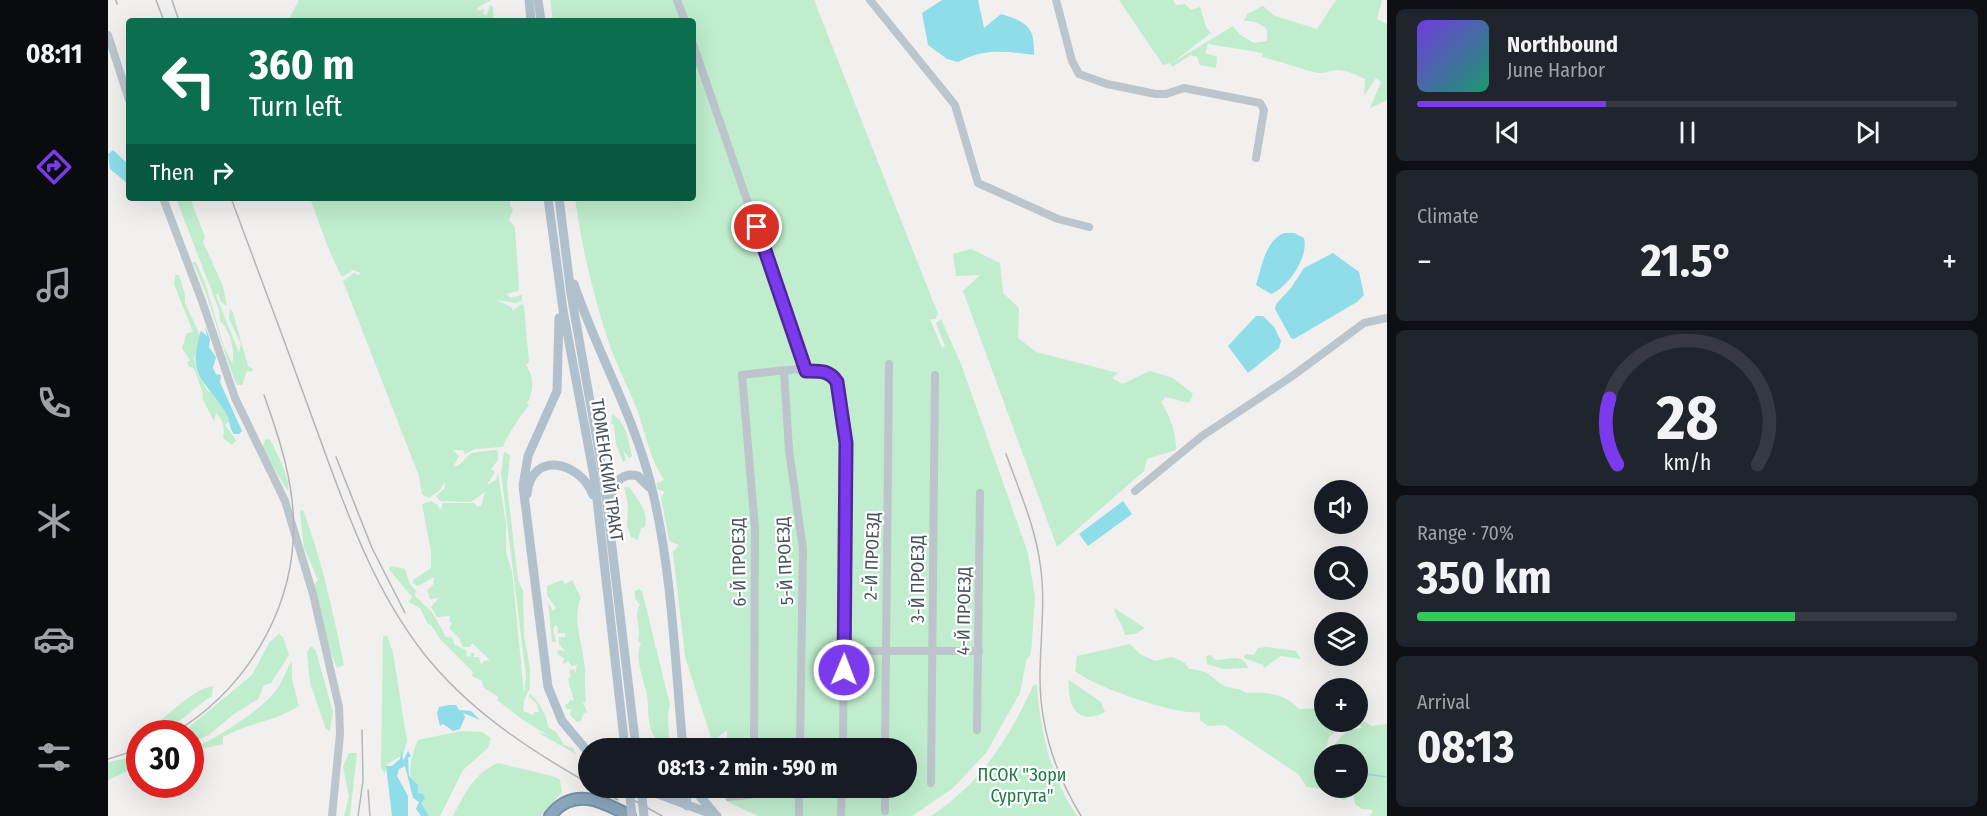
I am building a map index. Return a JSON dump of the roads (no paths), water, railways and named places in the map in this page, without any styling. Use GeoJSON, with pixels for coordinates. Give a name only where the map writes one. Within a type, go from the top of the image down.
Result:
{"type":"FeatureCollection","features":[{"type":"Feature","properties":{"kind":"highway"},"geometry":{"type":"LineString","coordinates":[[550,816],[567,801],[589,798],[604,802],[631,816]]}},
{"type":"Feature","properties":{"kind":"main road"},"geometry":{"type":"LineString","coordinates":[[529,0],[531,18]]}},
{"type":"Feature","properties":{"kind":"main road"},"geometry":{"type":"LineString","coordinates":[[538,0],[541,18]]}},
{"type":"Feature","properties":{"kind":"main road","name":"ТЮМЕНСКИЙ ТРАКТ"},"geometry":{"type":"LineString","coordinates":[[548,201],[557,268],[598,514],[624,738]]}},
{"type":"Feature","properties":{"kind":"main road","name":"ТЮМЕНСКИЙ ТРАКТ"},"geometry":{"type":"LineString","coordinates":[[559,201],[566,259],[609,513],[635,738]]}},
{"type":"Feature","properties":{"kind":"main road"},"geometry":{"type":"LineString","coordinates":[[566,259],[578,296],[640,448],[655,503],[669,608],[682,738]]}},
{"type":"Feature","properties":{"kind":"main road"},"geometry":{"type":"LineString","coordinates":[[557,268],[559,379],[550,412],[526,463],[523,486],[548,687],[562,721],[578,740]]}},
{"type":"Feature","properties":{"kind":"main road"},"geometry":{"type":"LineString","coordinates":[[526,515],[527,490],[533,475],[553,465],[569,468],[585,480],[598,514]]}},
{"type":"Feature","properties":{"kind":"main road"},"geometry":{"type":"LineString","coordinates":[[609,513],[612,489],[618,479],[627,475],[643,479],[655,503]]}},
{"type":"Feature","properties":{"kind":"main road"},"geometry":{"type":"LineString","coordinates":[[630,798],[631,816]]}},
{"type":"Feature","properties":{"kind":"main road"},"geometry":{"type":"LineString","coordinates":[[642,798],[644,816]]}},
{"type":"Feature","properties":{"kind":"main road"},"geometry":{"type":"LineString","coordinates":[[665,798],[717,816]]}},
{"type":"Feature","properties":{"kind":"main road"},"geometry":{"type":"LineString","coordinates":[[687,798],[687,806]]}},
{"type":"Feature","properties":{"kind":"main road"},"geometry":{"type":"LineString","coordinates":[[700,798],[717,816]]}},
{"type":"Feature","properties":{"kind":"street"},"geometry":{"type":"LineString","coordinates":[[677,0],[684,18]]}},
{"type":"Feature","properties":{"kind":"street"},"geometry":{"type":"LineString","coordinates":[[870,0],[955,105],[978,183],[1058,219],[1089,227]]}},
{"type":"Feature","properties":{"kind":"street"},"geometry":{"type":"LineString","coordinates":[[1056,0],[1072,62],[1079,74],[1107,84],[1156,94],[1166,94],[1184,88],[1260,103],[1264,111],[1256,158]]}},
{"type":"Feature","properties":{"kind":"street"},"geometry":{"type":"LineString","coordinates":[[108,35],[126,91]]}},
{"type":"Feature","properties":{"kind":"street"},"geometry":{"type":"LineString","coordinates":[[696,53],[806,371]]}},
{"type":"Feature","properties":{"kind":"street"},"geometry":{"type":"LineString","coordinates":[[164,201],[199,292],[235,398],[285,501],[313,594],[340,714],[332,816]]}},
{"type":"Feature","properties":{"kind":"street"},"geometry":{"type":"LineString","coordinates":[[1135,491],[1202,436],[1291,377],[1364,323],[1387,318]]}},
{"type":"Feature","properties":{"kind":"street","name":"2-Й ПРОЕЗД"},"geometry":{"type":"LineString","coordinates":[[885,738],[890,468],[889,364]]}},
{"type":"Feature","properties":{"kind":"street"},"geometry":{"type":"LineString","coordinates":[[783,372],[824,371],[832,375],[837,382],[846,443],[843,738]]}},
{"type":"Feature","properties":{"kind":"street","name":"6-Й ПРОЕЗД"},"geometry":{"type":"LineString","coordinates":[[754,738],[755,529],[742,375],[783,372]]}},
{"type":"Feature","properties":{"kind":"street","name":"5-Й ПРОЕЗД"},"geometry":{"type":"LineString","coordinates":[[783,372],[789,450],[803,549],[800,738]]}},
{"type":"Feature","properties":{"kind":"street","name":"3-Й ПРОЕЗД"},"geometry":{"type":"LineString","coordinates":[[931,783],[935,375]]}},
{"type":"Feature","properties":{"kind":"street","name":"4-Й ПРОЕЗД"},"geometry":{"type":"LineString","coordinates":[[977,730],[980,493]]}},
{"type":"Feature","properties":{"kind":"street"},"geometry":{"type":"LineString","coordinates":[[845,651],[979,651]]}},
{"type":"Feature","properties":{"kind":"street"},"geometry":{"type":"LineString","coordinates":[[799,798],[799,816]]}},
{"type":"Feature","properties":{"kind":"street"},"geometry":{"type":"LineString","coordinates":[[841,816],[842,798]]}},
{"type":"Feature","properties":{"kind":"street"},"geometry":{"type":"LineString","coordinates":[[885,798],[885,811]]}},
{"type":"Feature","properties":{"kind":"water"},"geometry":{"type":"Polygon","coordinates":[[[942,0],[978,0],[984,28],[1001,14],[1023,23],[1031,32],[1034,55],[995,52],[976,54],[958,62],[947,59],[928,45],[922,13],[942,0]]]}},
{"type":"Feature","properties":{"kind":"water"},"geometry":{"type":"Polygon","coordinates":[[[113,150],[126,162],[126,182],[110,169],[108,154],[113,150]]]}},
{"type":"Feature","properties":{"kind":"water"},"geometry":{"type":"Polygon","coordinates":[[[1284,233],[1294,233],[1304,238],[1305,245],[1301,262],[1291,278],[1271,294],[1256,285],[1268,248],[1284,233]]]}},
{"type":"Feature","properties":{"kind":"water"},"geometry":{"type":"Polygon","coordinates":[[[1333,253],[1359,272],[1364,295],[1357,302],[1294,339],[1291,338],[1275,309],[1276,304],[1291,288],[1304,268],[1333,253]]]}},
{"type":"Feature","properties":{"kind":"water"},"geometry":{"type":"Polygon","coordinates":[[[1256,316],[1263,316],[1274,327],[1281,341],[1279,348],[1248,373],[1228,346],[1256,316]]]}},
{"type":"Feature","properties":{"kind":"water"},"geometry":{"type":"Polygon","coordinates":[[[205,326],[210,339],[209,347],[216,357],[213,368],[216,374],[221,375],[220,382],[242,431],[239,434],[232,432],[226,413],[205,384],[197,368],[197,347],[201,331],[207,336],[205,326]]]}},
{"type":"Feature","properties":{"kind":"water"},"geometry":{"type":"Polygon","coordinates":[[[1123,501],[1132,514],[1088,546],[1079,534],[1123,501]]]}},
{"type":"Feature","properties":{"kind":"water"},"geometry":{"type":"Polygon","coordinates":[[[456,705],[459,710],[471,711],[480,720],[463,713],[465,717],[460,729],[453,731],[443,724],[440,726],[437,713],[439,707],[456,705]]]}},
{"type":"Feature","properties":{"kind":"water"},"geometry":{"type":"Polygon","coordinates":[[[402,750],[403,761],[408,751],[411,756],[408,758],[409,776],[418,785],[418,793],[423,794],[425,798],[421,803],[429,816],[421,816],[416,809],[419,802],[413,798],[405,766],[399,769],[397,776],[408,796],[408,816],[392,816],[386,766],[392,766],[400,759],[402,750]]]}},
{"type":"Feature","properties":{"kind":"waterway"},"geometry":{"type":"LineString","coordinates":[[1368,774],[1387,777]]}},
{"type":"Feature","properties":{"kind":"railway"},"geometry":{"type":"LineString","coordinates":[[116,0],[117,4]]}},
{"type":"Feature","properties":{"kind":"railway"},"geometry":{"type":"LineString","coordinates":[[156,0],[163,18]]}},
{"type":"Feature","properties":{"kind":"railway"},"geometry":{"type":"LineString","coordinates":[[172,0],[178,18]]}},
{"type":"Feature","properties":{"kind":"railway"},"geometry":{"type":"LineString","coordinates":[[232,201],[349,517],[375,575],[406,629],[442,675],[480,711],[522,742],[578,777]]}},
{"type":"Feature","properties":{"kind":"railway"},"geometry":{"type":"LineString","coordinates":[[192,720],[226,691],[248,664],[266,635],[280,603],[289,570],[293,535],[292,500],[288,473],[264,395]]}},
{"type":"Feature","properties":{"kind":"railway"},"geometry":{"type":"LineString","coordinates":[[1006,454],[1038,549],[1043,606],[1040,678],[1046,732],[1057,767],[1081,816]]}},
{"type":"Feature","properties":{"kind":"railway"},"geometry":{"type":"LineString","coordinates":[[336,457],[372,548],[405,613]]}},
{"type":"Feature","properties":{"kind":"railway"},"geometry":{"type":"LineString","coordinates":[[358,816],[363,781],[362,730]]}},
{"type":"Feature","properties":{"kind":"railway"},"geometry":{"type":"LineString","coordinates":[[108,759],[126,753]]}},
{"type":"Feature","properties":{"kind":"railway"},"geometry":{"type":"LineString","coordinates":[[368,790],[370,816]]}},
{"type":"Feature","properties":{"kind":"railway"},"geometry":{"type":"LineString","coordinates":[[614,798],[618,800]]}},
{"type":"Feature","properties":{"kind":"railway"},"geometry":{"type":"LineString","coordinates":[[630,798],[662,816]]}},
{"type":"Feature","properties":{"kind":"park label","name":"ПСОК \"Зори Сургута\""},"geometry":{"type":"Point","coordinates":[1022,785]}}]}
